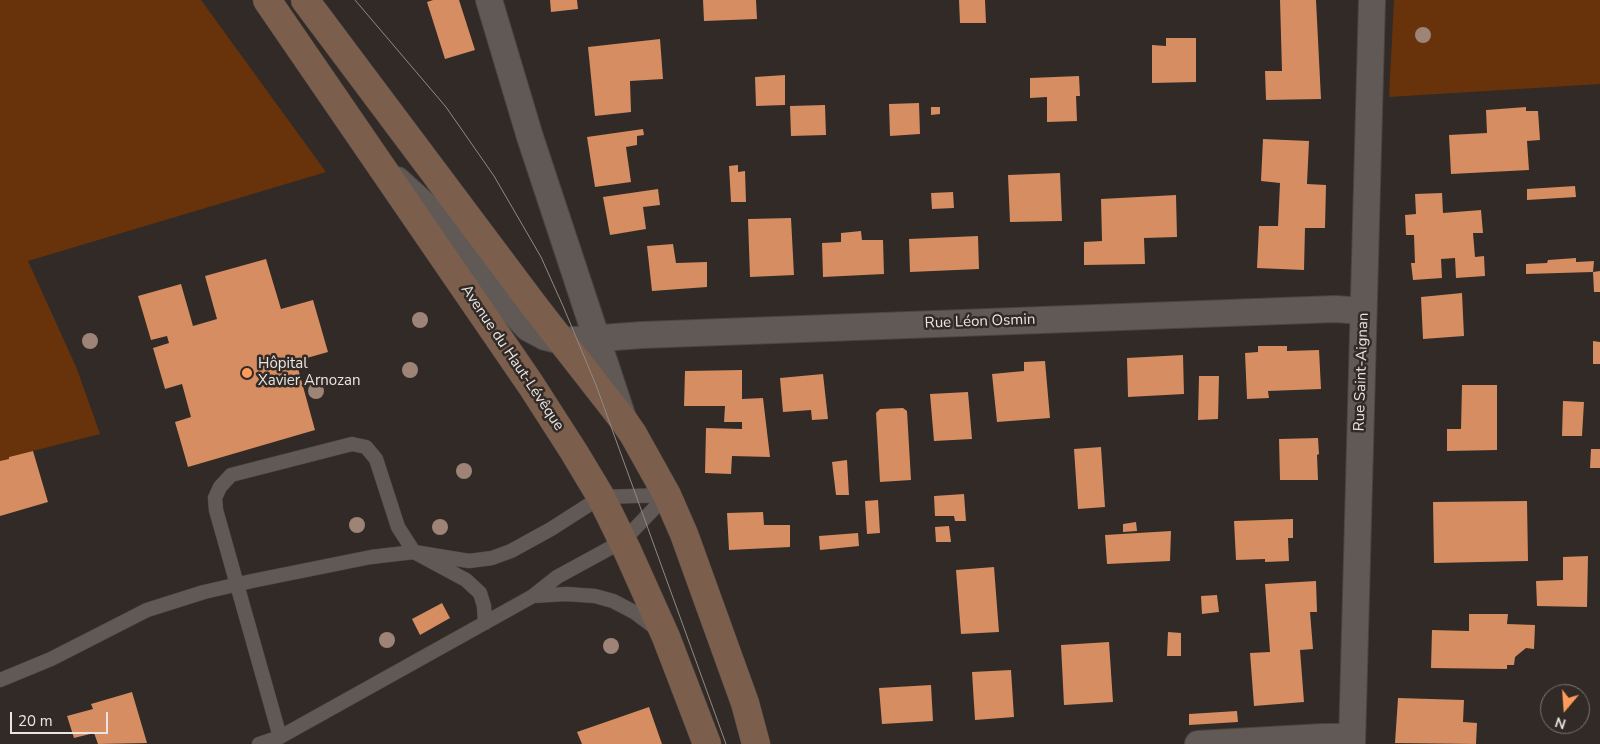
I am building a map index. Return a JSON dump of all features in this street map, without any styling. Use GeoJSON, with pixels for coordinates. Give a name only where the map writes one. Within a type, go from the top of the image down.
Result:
{"type":"FeatureCollection","features":[{"type":"Feature","properties":{"kind":"main road","name":"Avenue du Haut-Lévêque"},"geometry":{"type":"LineString","coordinates":[[267,0],[531,385],[601,497],[666,637],[707,744]]}},
{"type":"Feature","properties":{"kind":"main road"},"geometry":{"type":"LineString","coordinates":[[304,0],[624,421],[667,495],[684,534],[745,703],[756,744]]}},
{"type":"Feature","properties":{"kind":"street"},"geometry":{"type":"LineString","coordinates":[[489,0],[530,136],[624,421]]}},
{"type":"Feature","properties":{"kind":"street","name":"Rue Saint-Aignan"},"geometry":{"type":"LineString","coordinates":[[1352,740],[1372,0]]}},
{"type":"Feature","properties":{"kind":"street","name":"Rue Léon Osmin"},"geometry":{"type":"LineString","coordinates":[[383,167],[438,217],[528,328],[545,337],[561,340],[642,335],[1335,309],[1364,311]]}},
{"type":"Feature","properties":{"kind":"street"},"geometry":{"type":"LineString","coordinates":[[1198,744],[1324,737],[1352,740]]}},
{"type":"Feature","properties":{"kind":"lane"},"geometry":{"type":"LineString","coordinates":[[280,737],[216,510],[215,498],[220,487],[231,475],[352,444],[366,447],[376,458],[398,526],[414,552],[466,580],[480,593],[484,606],[485,623]]}},
{"type":"Feature","properties":{"kind":"lane"},"geometry":{"type":"LineString","coordinates":[[0,680],[51,659],[147,610],[204,592],[371,557],[414,552],[469,562],[492,558],[512,551],[551,530],[601,497],[667,495]]}},
{"type":"Feature","properties":{"kind":"lane"},"geometry":{"type":"LineString","coordinates":[[259,744],[280,737],[533,596],[557,577],[623,541],[667,495]]}},
{"type":"Feature","properties":{"kind":"lane"},"geometry":{"type":"LineString","coordinates":[[533,596],[573,594],[595,596],[613,601],[634,612],[666,637]]}},
{"type":"Feature","properties":{"kind":"shaded area"},"geometry":{"type":"Polygon","coordinates":[[[0,0],[201,0],[326,172],[28,261],[77,369],[100,434],[9,457],[9,459],[0,461],[0,0]]]}},
{"type":"Feature","properties":{"kind":"shaded area"},"geometry":{"type":"Polygon","coordinates":[[[1394,0],[1600,0],[1600,84],[1389,97],[1394,0]]]}},
{"type":"Feature","properties":{"kind":"building"},"geometry":{"type":"Polygon","coordinates":[[[433,0],[459,0],[475,50],[445,59],[427,2],[433,0]]]}},
{"type":"Feature","properties":{"kind":"building"},"geometry":{"type":"Polygon","coordinates":[[[550,0],[577,0],[578,9],[551,12],[550,0]]]}},
{"type":"Feature","properties":{"kind":"building"},"geometry":{"type":"Polygon","coordinates":[[[703,0],[756,0],[757,19],[704,21],[703,0]]]}},
{"type":"Feature","properties":{"kind":"building"},"geometry":{"type":"Polygon","coordinates":[[[959,0],[985,0],[986,23],[960,23],[959,0]]]}},
{"type":"Feature","properties":{"kind":"building"},"geometry":{"type":"Polygon","coordinates":[[[1280,0],[1316,0],[1321,99],[1266,100],[1265,71],[1282,71],[1280,0]]]}},
{"type":"Feature","properties":{"kind":"building"},"geometry":{"type":"Polygon","coordinates":[[[1166,38],[1196,38],[1196,82],[1152,83],[1152,45],[1166,46],[1166,38]]]}},
{"type":"Feature","properties":{"kind":"building"},"geometry":{"type":"Polygon","coordinates":[[[660,39],[663,79],[630,81],[631,112],[595,116],[588,47],[660,39]]]}},
{"type":"Feature","properties":{"kind":"building"},"geometry":{"type":"Polygon","coordinates":[[[785,75],[785,105],[756,106],[755,77],[785,75]]]}},
{"type":"Feature","properties":{"kind":"building"},"geometry":{"type":"Polygon","coordinates":[[[1079,76],[1080,96],[1076,96],[1077,121],[1047,122],[1047,97],[1030,98],[1030,78],[1079,76]]]}},
{"type":"Feature","properties":{"kind":"building"},"geometry":{"type":"Polygon","coordinates":[[[919,103],[920,134],[890,136],[889,104],[919,103]]]}},
{"type":"Feature","properties":{"kind":"building"},"geometry":{"type":"Polygon","coordinates":[[[825,105],[826,135],[791,136],[790,106],[825,105]]]}},
{"type":"Feature","properties":{"kind":"building"},"geometry":{"type":"Polygon","coordinates":[[[931,107],[940,107],[940,114],[931,115],[931,107]]]}},
{"type":"Feature","properties":{"kind":"building"},"geometry":{"type":"Polygon","coordinates":[[[1526,107],[1526,111],[1538,111],[1540,140],[1527,141],[1529,170],[1451,174],[1449,135],[1487,133],[1486,110],[1526,107]]]}},
{"type":"Feature","properties":{"kind":"building"},"geometry":{"type":"Polygon","coordinates":[[[643,129],[644,135],[637,136],[637,145],[626,147],[631,182],[595,187],[587,137],[643,129]]]}},
{"type":"Feature","properties":{"kind":"building"},"geometry":{"type":"Polygon","coordinates":[[[1263,139],[1309,141],[1307,184],[1326,185],[1325,228],[1305,228],[1304,270],[1257,268],[1259,226],[1278,226],[1280,183],[1261,181],[1263,139]]]}},
{"type":"Feature","properties":{"kind":"building"},"geometry":{"type":"Polygon","coordinates":[[[738,165],[738,172],[745,171],[746,202],[731,202],[729,166],[738,165]]]}},
{"type":"Feature","properties":{"kind":"building"},"geometry":{"type":"Polygon","coordinates":[[[1060,173],[1062,221],[1010,222],[1008,175],[1060,173]]]}},
{"type":"Feature","properties":{"kind":"building"},"geometry":{"type":"Polygon","coordinates":[[[1575,186],[1576,197],[1527,200],[1527,189],[1575,186]]]}},
{"type":"Feature","properties":{"kind":"building"},"geometry":{"type":"Polygon","coordinates":[[[658,189],[660,205],[643,207],[646,229],[610,235],[603,197],[658,189]]]}},
{"type":"Feature","properties":{"kind":"building"},"geometry":{"type":"Polygon","coordinates":[[[953,192],[954,208],[932,209],[931,193],[953,192]]]}},
{"type":"Feature","properties":{"kind":"building"},"geometry":{"type":"Polygon","coordinates":[[[1442,193],[1443,213],[1481,210],[1483,233],[1473,233],[1475,257],[1484,256],[1485,276],[1456,278],[1455,258],[1441,259],[1442,278],[1413,280],[1411,263],[1415,263],[1414,235],[1406,235],[1405,215],[1416,214],[1415,194],[1442,193]]]}},
{"type":"Feature","properties":{"kind":"building"},"geometry":{"type":"Polygon","coordinates":[[[1176,195],[1177,237],[1144,238],[1145,264],[1084,265],[1084,242],[1102,241],[1101,199],[1176,195]]]}},
{"type":"Feature","properties":{"kind":"building"},"geometry":{"type":"Polygon","coordinates":[[[791,218],[794,275],[750,277],[748,219],[791,218]]]}},
{"type":"Feature","properties":{"kind":"building"},"geometry":{"type":"Polygon","coordinates":[[[861,231],[862,240],[883,240],[884,274],[823,277],[822,243],[841,242],[841,233],[861,231]]]}},
{"type":"Feature","properties":{"kind":"building"},"geometry":{"type":"Polygon","coordinates":[[[978,236],[979,269],[910,272],[909,239],[978,236]]]}},
{"type":"Feature","properties":{"kind":"building"},"geometry":{"type":"Polygon","coordinates":[[[673,244],[676,263],[707,262],[707,287],[652,291],[647,246],[673,244]]]}},
{"type":"Feature","properties":{"kind":"building"},"geometry":{"type":"Polygon","coordinates":[[[1576,258],[1576,262],[1594,261],[1593,272],[1526,274],[1526,264],[1547,263],[1548,260],[1576,258]]]}},
{"type":"Feature","properties":{"kind":"building"},"geometry":{"type":"Polygon","coordinates":[[[266,259],[281,309],[313,300],[328,352],[296,361],[315,430],[188,467],[175,422],[191,417],[182,384],[165,389],[153,348],[169,343],[167,336],[151,340],[138,296],[181,284],[193,326],[217,319],[205,276],[266,259]]]}},
{"type":"Feature","properties":{"kind":"building"},"geometry":{"type":"Polygon","coordinates":[[[1600,271],[1600,292],[1594,292],[1593,272],[1600,271]]]}},
{"type":"Feature","properties":{"kind":"building"},"geometry":{"type":"Polygon","coordinates":[[[1462,293],[1464,336],[1423,339],[1421,297],[1462,293]]]}},
{"type":"Feature","properties":{"kind":"building"},"geometry":{"type":"Polygon","coordinates":[[[1593,341],[1600,342],[1600,364],[1593,364],[1593,341]]]}},
{"type":"Feature","properties":{"kind":"building"},"geometry":{"type":"Polygon","coordinates":[[[1258,346],[1287,346],[1287,351],[1319,350],[1321,389],[1268,391],[1269,398],[1247,399],[1245,353],[1258,352],[1258,346]]]}},
{"type":"Feature","properties":{"kind":"building"},"geometry":{"type":"Polygon","coordinates":[[[1183,355],[1184,394],[1128,397],[1127,358],[1183,355]]]}},
{"type":"Feature","properties":{"kind":"building"},"geometry":{"type":"Polygon","coordinates":[[[1045,361],[1050,418],[997,422],[992,374],[1024,371],[1024,362],[1045,361]]]}},
{"type":"Feature","properties":{"kind":"building"},"geometry":{"type":"Polygon","coordinates":[[[742,370],[742,399],[763,398],[770,457],[732,456],[731,474],[705,473],[706,428],[742,429],[742,422],[724,422],[725,406],[684,406],[685,371],[742,370]]]}},
{"type":"Feature","properties":{"kind":"building"},"geometry":{"type":"Polygon","coordinates":[[[823,374],[828,419],[812,420],[811,410],[783,412],[780,378],[823,374]]]}},
{"type":"Feature","properties":{"kind":"building"},"geometry":{"type":"Polygon","coordinates":[[[1199,376],[1219,376],[1218,419],[1198,420],[1199,376]]]}},
{"type":"Feature","properties":{"kind":"building"},"geometry":{"type":"Polygon","coordinates":[[[1462,385],[1497,385],[1497,450],[1447,451],[1447,429],[1461,429],[1462,385]]]}},
{"type":"Feature","properties":{"kind":"building"},"geometry":{"type":"Polygon","coordinates":[[[968,392],[972,439],[934,441],[930,394],[968,392]]]}},
{"type":"Feature","properties":{"kind":"building"},"geometry":{"type":"Polygon","coordinates":[[[1563,401],[1584,402],[1582,436],[1562,436],[1563,401]]]}},
{"type":"Feature","properties":{"kind":"building"},"geometry":{"type":"Polygon","coordinates":[[[903,408],[907,411],[911,480],[880,482],[876,413],[880,409],[903,408]]]}},
{"type":"Feature","properties":{"kind":"building"},"geometry":{"type":"Polygon","coordinates":[[[1318,438],[1318,480],[1280,480],[1279,439],[1318,438]]]}},
{"type":"Feature","properties":{"kind":"building"},"geometry":{"type":"Polygon","coordinates":[[[1101,447],[1105,507],[1078,509],[1074,449],[1101,447]]]}},
{"type":"Feature","properties":{"kind":"building"},"geometry":{"type":"Polygon","coordinates":[[[1591,449],[1600,449],[1600,468],[1590,468],[1591,449]]]}},
{"type":"Feature","properties":{"kind":"building"},"geometry":{"type":"Polygon","coordinates":[[[33,451],[48,502],[0,516],[0,461],[33,451]]]}},
{"type":"Feature","properties":{"kind":"building"},"geometry":{"type":"Polygon","coordinates":[[[847,460],[849,495],[836,495],[832,462],[847,460]]]}},
{"type":"Feature","properties":{"kind":"building"},"geometry":{"type":"Polygon","coordinates":[[[964,494],[966,521],[955,521],[954,516],[935,516],[934,496],[964,494]]]}},
{"type":"Feature","properties":{"kind":"building"},"geometry":{"type":"Polygon","coordinates":[[[878,500],[880,533],[867,534],[865,501],[878,500]]]}},
{"type":"Feature","properties":{"kind":"building"},"geometry":{"type":"Polygon","coordinates":[[[1527,501],[1528,561],[1434,563],[1433,502],[1527,501]]]}},
{"type":"Feature","properties":{"kind":"building"},"geometry":{"type":"Polygon","coordinates":[[[763,512],[764,525],[790,525],[790,547],[729,550],[727,513],[763,512]]]}},
{"type":"Feature","properties":{"kind":"building"},"geometry":{"type":"Polygon","coordinates":[[[1293,519],[1293,538],[1288,538],[1289,561],[1265,562],[1265,559],[1236,560],[1234,521],[1293,519]]]}},
{"type":"Feature","properties":{"kind":"building"},"geometry":{"type":"Polygon","coordinates":[[[1136,522],[1137,531],[1123,532],[1123,524],[1136,522]]]}},
{"type":"Feature","properties":{"kind":"building"},"geometry":{"type":"Polygon","coordinates":[[[949,526],[951,542],[936,542],[935,527],[949,526]]]}},
{"type":"Feature","properties":{"kind":"building"},"geometry":{"type":"Polygon","coordinates":[[[1171,531],[1170,561],[1107,564],[1105,535],[1171,531]]]}},
{"type":"Feature","properties":{"kind":"building"},"geometry":{"type":"Polygon","coordinates":[[[858,533],[859,546],[820,550],[819,536],[858,533]]]}},
{"type":"Feature","properties":{"kind":"building"},"geometry":{"type":"Polygon","coordinates":[[[1588,556],[1587,607],[1537,606],[1536,581],[1563,580],[1563,557],[1588,556]]]}},
{"type":"Feature","properties":{"kind":"building"},"geometry":{"type":"Polygon","coordinates":[[[994,567],[999,632],[961,634],[956,570],[994,567]]]}},
{"type":"Feature","properties":{"kind":"building"},"geometry":{"type":"Polygon","coordinates":[[[1316,581],[1317,612],[1310,612],[1313,649],[1300,650],[1304,702],[1254,706],[1250,653],[1270,652],[1265,584],[1316,581]]]}},
{"type":"Feature","properties":{"kind":"building"},"geometry":{"type":"Polygon","coordinates":[[[1217,595],[1219,612],[1202,614],[1201,596],[1217,595]]]}},
{"type":"Feature","properties":{"kind":"building"},"geometry":{"type":"Polygon","coordinates":[[[442,603],[450,618],[420,635],[412,619],[442,603]]]}},
{"type":"Feature","properties":{"kind":"building"},"geometry":{"type":"Polygon","coordinates":[[[1469,614],[1508,614],[1507,624],[1535,625],[1534,649],[1526,648],[1515,657],[1514,665],[1507,665],[1507,669],[1431,668],[1432,630],[1469,631],[1469,614]]]}},
{"type":"Feature","properties":{"kind":"building"},"geometry":{"type":"Polygon","coordinates":[[[1168,632],[1181,633],[1181,656],[1167,656],[1168,632]]]}},
{"type":"Feature","properties":{"kind":"building"},"geometry":{"type":"Polygon","coordinates":[[[1109,642],[1113,702],[1064,705],[1061,645],[1109,642]]]}},
{"type":"Feature","properties":{"kind":"building"},"geometry":{"type":"Polygon","coordinates":[[[1011,670],[1014,717],[975,720],[972,672],[1011,670]]]}},
{"type":"Feature","properties":{"kind":"building"},"geometry":{"type":"Polygon","coordinates":[[[931,685],[933,721],[882,724],[879,688],[931,685]]]}},
{"type":"Feature","properties":{"kind":"building"},"geometry":{"type":"Polygon","coordinates":[[[132,692],[147,743],[98,744],[94,733],[74,738],[67,716],[93,709],[91,704],[132,692]]]}},
{"type":"Feature","properties":{"kind":"building"},"geometry":{"type":"Polygon","coordinates":[[[1398,698],[1464,700],[1463,722],[1477,723],[1476,744],[1395,743],[1398,698]]]}},
{"type":"Feature","properties":{"kind":"building"},"geometry":{"type":"Polygon","coordinates":[[[649,707],[662,744],[582,744],[577,732],[649,707]]]}},
{"type":"Feature","properties":{"kind":"building"},"geometry":{"type":"Polygon","coordinates":[[[1237,711],[1238,722],[1189,725],[1189,714],[1237,711]]]}},
{"type":"Feature","properties":{"kind":"tram line"},"geometry":{"type":"LineString","coordinates":[[355,0],[446,107],[494,176],[541,257],[596,385],[726,744]]}},
{"type":"Feature","properties":{"kind":"place","name":"Hôpital Xavier Arnozan"},"geometry":{"type":"Point","coordinates":[247,373]}}]}
